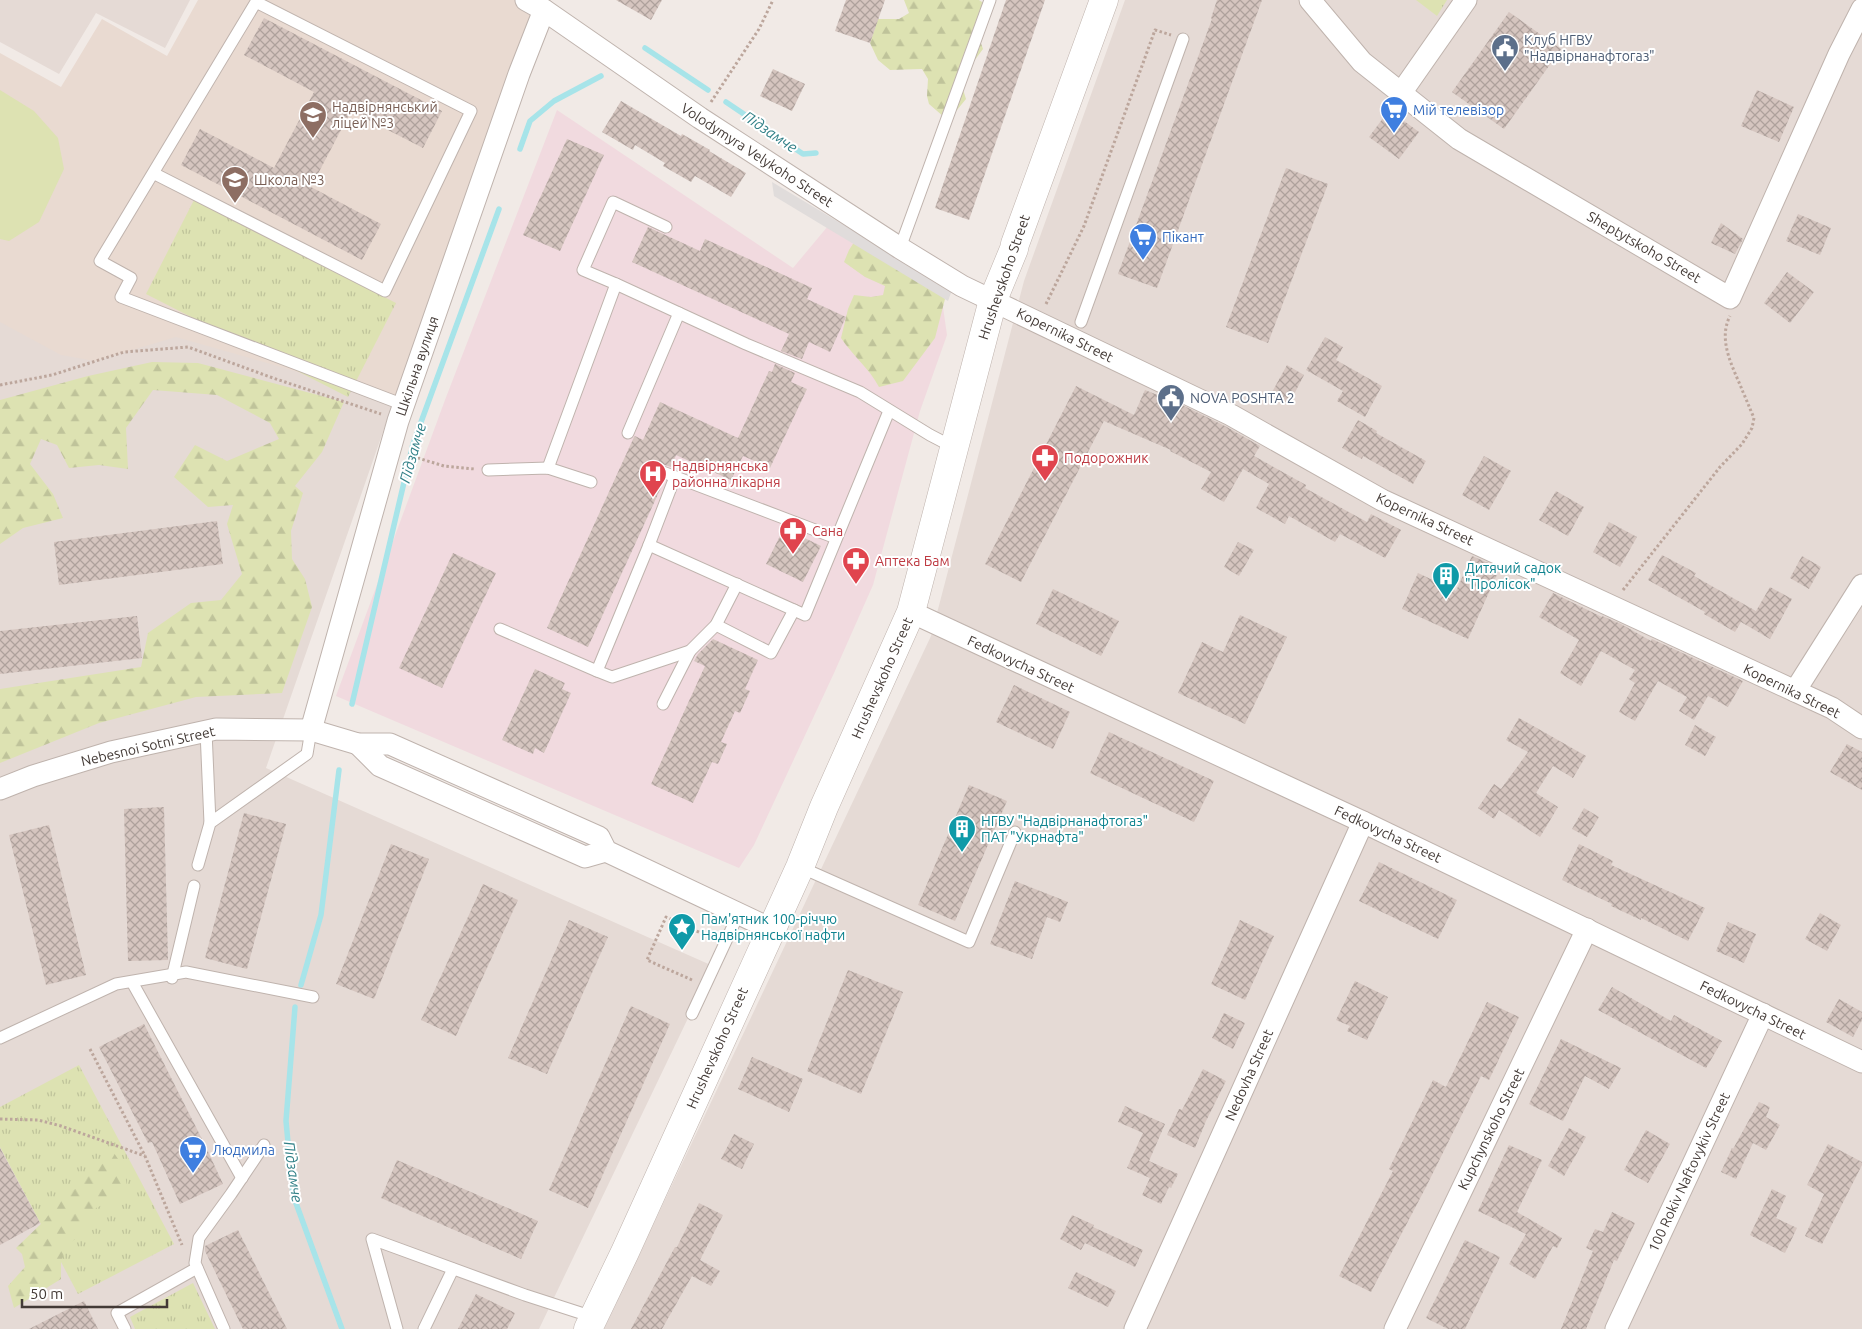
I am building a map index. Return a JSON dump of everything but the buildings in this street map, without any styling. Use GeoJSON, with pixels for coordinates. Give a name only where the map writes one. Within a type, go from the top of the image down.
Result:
{"type":"FeatureCollection","features":[{"type":"Feature","properties":{"kind":"street","name":"Hrushevskoho Street"},"geometry":{"type":"LineString","coordinates":[[591,1323],[800,866],[828,798],[911,612],[993,300],[1014,249],[1104,0]]}},
{"type":"Feature","properties":{"kind":"street","name":"Sheptytskoho Street"},"geometry":{"type":"LineString","coordinates":[[1310,0],[1362,62],[1459,139],[1730,298]]}},
{"type":"Feature","properties":{"kind":"street"},"geometry":{"type":"LineString","coordinates":[[1401,93],[1466,0]]}},
{"type":"Feature","properties":{"kind":"street","name":"Volodymyra Velykoho Street"},"geometry":{"type":"LineString","coordinates":[[535,5],[700,118],[900,248],[962,286],[993,300]]}},
{"type":"Feature","properties":{"kind":"street","name":"Шкільна вулиця"},"geometry":{"type":"LineString","coordinates":[[311,730],[401,413],[519,74],[535,5]]}},
{"type":"Feature","properties":{"kind":"street"},"geometry":{"type":"LineString","coordinates":[[1730,298],[1839,54],[1862,9]]}},
{"type":"Feature","properties":{"kind":"street","name":"Kopernika Street"},"geometry":{"type":"LineString","coordinates":[[993,300],[1231,415],[1382,500],[1832,708],[1862,728]]}},
{"type":"Feature","properties":{"kind":"street"},"geometry":{"type":"LineString","coordinates":[[1795,691],[1862,585]]}},
{"type":"Feature","properties":{"kind":"street","name":"Fedkovycha Street"},"geometry":{"type":"LineString","coordinates":[[911,612],[1363,822],[1862,1062]]}},
{"type":"Feature","properties":{"kind":"street","name":"Nebesnoi Sotni Street"},"geometry":{"type":"LineString","coordinates":[[0,789],[33,776],[111,752],[216,729],[311,730],[358,744],[390,744],[599,837],[606,851],[770,929]]}},
{"type":"Feature","properties":{"kind":"street","name":"Nedovha Street"},"geometry":{"type":"LineString","coordinates":[[1135,1329],[1363,822]]}},
{"type":"Feature","properties":{"kind":"street","name":"Kupchynskoho Street"},"geometry":{"type":"LineString","coordinates":[[1395,1329],[1588,930]]}},
{"type":"Feature","properties":{"kind":"street","name":"100 Rokiv Naftovykiv Street"},"geometry":{"type":"LineString","coordinates":[[1616,1329],[1763,1014]]}},
{"type":"Feature","properties":{"kind":"lane"},"geometry":{"type":"LineString","coordinates":[[900,248],[990,0]]}},
{"type":"Feature","properties":{"kind":"lane"},"geometry":{"type":"LineString","coordinates":[[153,173],[385,290],[471,111],[256,2],[153,173],[100,261],[130,278],[121,297],[401,413]]}},
{"type":"Feature","properties":{"kind":"lane"},"geometry":{"type":"LineString","coordinates":[[1081,322],[1183,39]]}},
{"type":"Feature","properties":{"kind":"lane"},"geometry":{"type":"LineString","coordinates":[[666,227],[613,202],[583,270],[746,344],[860,392],[955,448]]}},
{"type":"Feature","properties":{"kind":"lane"},"geometry":{"type":"LineString","coordinates":[[548,468],[616,284]]}},
{"type":"Feature","properties":{"kind":"lane"},"geometry":{"type":"LineString","coordinates":[[628,433],[679,313]]}},
{"type":"Feature","properties":{"kind":"lane"},"geometry":{"type":"LineString","coordinates":[[649,545],[805,615],[890,411]]}},
{"type":"Feature","properties":{"kind":"lane"},"geometry":{"type":"LineString","coordinates":[[488,470],[548,468],[591,482]]}},
{"type":"Feature","properties":{"kind":"lane"},"geometry":{"type":"LineString","coordinates":[[660,471],[836,538]]}},
{"type":"Feature","properties":{"kind":"lane"},"geometry":{"type":"LineString","coordinates":[[597,671],[675,476]]}},
{"type":"Feature","properties":{"kind":"lane"},"geometry":{"type":"LineString","coordinates":[[664,704],[690,651],[716,625],[737,584]]}},
{"type":"Feature","properties":{"kind":"lane"},"geometry":{"type":"LineString","coordinates":[[716,625],[771,652],[794,610]]}},
{"type":"Feature","properties":{"kind":"lane"},"geometry":{"type":"LineString","coordinates":[[500,629],[612,677],[690,651]]}},
{"type":"Feature","properties":{"kind":"lane"},"geometry":{"type":"LineString","coordinates":[[664,660],[682,668]]}},
{"type":"Feature","properties":{"kind":"lane"},"geometry":{"type":"LineString","coordinates":[[210,823],[307,754],[311,730]]}},
{"type":"Feature","properties":{"kind":"lane"},"geometry":{"type":"LineString","coordinates":[[198,865],[210,823],[206,731]]}},
{"type":"Feature","properties":{"kind":"lane"},"geometry":{"type":"LineString","coordinates":[[800,866],[969,942],[1015,832]]}},
{"type":"Feature","properties":{"kind":"lane"},"geometry":{"type":"LineString","coordinates":[[173,976],[194,886]]}},
{"type":"Feature","properties":{"kind":"lane"},"geometry":{"type":"LineString","coordinates":[[692,1014],[739,913]]}},
{"type":"Feature","properties":{"kind":"lane"},"geometry":{"type":"LineString","coordinates":[[0,1038],[116,984],[173,976],[186,972],[312,997]]}},
{"type":"Feature","properties":{"kind":"lane"},"geometry":{"type":"LineString","coordinates":[[132,982],[242,1178]]}},
{"type":"Feature","properties":{"kind":"lane"},"geometry":{"type":"LineString","coordinates":[[224,1329],[195,1263],[199,1238],[264,1145]]}},
{"type":"Feature","properties":{"kind":"lane"},"geometry":{"type":"LineString","coordinates":[[397,1329],[372,1239],[454,1268],[591,1323]]}},
{"type":"Feature","properties":{"kind":"lane"},"geometry":{"type":"LineString","coordinates":[[125,1329],[117,1313],[197,1268]]}},
{"type":"Feature","properties":{"kind":"lane"},"geometry":{"type":"LineString","coordinates":[[424,1329],[454,1268]]}},
{"type":"Feature","properties":{"kind":"path"},"geometry":{"type":"LineString","coordinates":[[709,106],[759,29],[773,0]]}},
{"type":"Feature","properties":{"kind":"path"},"geometry":{"type":"LineString","coordinates":[[1045,304],[1084,226],[1155,30]]}},
{"type":"Feature","properties":{"kind":"path"},"geometry":{"type":"LineString","coordinates":[[1610,604],[1629,585],[1676,521],[1720,467],[1742,444],[1752,428],[1754,418],[1727,354],[1725,337],[1726,323],[1732,312],[1730,298]]}},
{"type":"Feature","properties":{"kind":"path"},"geometry":{"type":"LineString","coordinates":[[0,385],[52,375],[124,352],[188,347],[401,413]]}},
{"type":"Feature","properties":{"kind":"path"},"geometry":{"type":"LineString","coordinates":[[402,453],[444,466],[488,470]]}},
{"type":"Feature","properties":{"kind":"path"},"geometry":{"type":"LineString","coordinates":[[696,982],[647,960],[666,917],[724,944]]}},
{"type":"Feature","properties":{"kind":"path"},"geometry":{"type":"LineString","coordinates":[[90,1049],[145,1156],[182,1245],[197,1268]]}},
{"type":"Feature","properties":{"kind":"path"},"geometry":{"type":"LineString","coordinates":[[0,1119],[38,1120],[62,1126],[145,1156]]}},
{"type":"Feature","properties":{"kind":"shaded area"},"geometry":{"type":"Polygon","coordinates":[[[0,0],[190,0],[165,48],[96,13],[59,74],[0,42],[0,0]]]}},
{"type":"Feature","properties":{"kind":"shaded area","name":"Школа №3"},"geometry":{"type":"Polygon","coordinates":[[[198,0],[518,0],[540,12],[393,403],[288,369],[176,337],[95,361],[61,355],[0,322],[0,53],[61,87],[102,19],[167,56],[198,0]]]}},
{"type":"Feature","properties":{"kind":"shaded area"},"geometry":{"type":"Polygon","coordinates":[[[244,0],[393,403],[266,768],[713,966],[539,1329],[0,1329],[0,318],[244,0]]]}},
{"type":"Feature","properties":{"kind":"shaded area"},"geometry":{"type":"Polygon","coordinates":[[[1125,0],[1862,0],[1862,1329],[604,1329],[931,636],[1024,281],[1125,0]]]}},
{"type":"Feature","properties":{"kind":"shaded area","name":"Надвірнянська районна лікарня"},"geometry":{"type":"Polygon","coordinates":[[[557,110],[793,268],[833,220],[943,307],[947,335],[920,411],[873,585],[754,845],[739,868],[336,696],[445,400],[557,110]]]}},
{"type":"Feature","properties":{"kind":"shaded area"},"geometry":{"type":"Polygon","coordinates":[[[772,182],[952,290],[948,301],[774,196],[772,182]]]}},
{"type":"Feature","properties":{"kind":"green space"},"geometry":{"type":"Polygon","coordinates":[[[904,0],[979,0],[985,4],[977,32],[983,49],[960,80],[966,99],[957,110],[944,117],[929,104],[927,96],[928,79],[922,69],[890,70],[878,60],[870,43],[878,19],[899,19],[909,13],[904,0]]]}},
{"type":"Feature","properties":{"kind":"green space"},"geometry":{"type":"Polygon","coordinates":[[[1416,0],[1447,0],[1437,16],[1416,0]]]}},
{"type":"Feature","properties":{"kind":"green space"},"geometry":{"type":"Polygon","coordinates":[[[0,90],[34,111],[58,138],[64,169],[39,222],[9,241],[0,239],[0,90]]]}},
{"type":"Feature","properties":{"kind":"green space"},"geometry":{"type":"Polygon","coordinates":[[[194,200],[396,303],[348,397],[146,294],[194,200]]]}},
{"type":"Feature","properties":{"kind":"green space"},"geometry":{"type":"Polygon","coordinates":[[[862,230],[935,284],[945,299],[935,338],[903,381],[879,387],[871,374],[841,338],[848,309],[854,295],[871,297],[883,295],[885,286],[865,277],[844,262],[849,250],[862,230]]]}},
{"type":"Feature","properties":{"kind":"green space"},"geometry":{"type":"Polygon","coordinates":[[[152,362],[198,363],[344,402],[322,452],[295,486],[303,493],[291,531],[292,559],[305,579],[312,607],[282,693],[196,697],[99,723],[0,763],[0,689],[141,667],[148,633],[191,603],[221,600],[242,574],[227,524],[233,505],[208,507],[174,477],[195,445],[227,461],[279,439],[270,423],[217,395],[153,390],[126,428],[128,469],[99,465],[69,468],[57,445],[41,439],[30,464],[53,494],[63,518],[23,528],[0,544],[0,400],[88,376],[152,362]]]}},
{"type":"Feature","properties":{"kind":"green space"},"geometry":{"type":"Polygon","coordinates":[[[79,1065],[174,1244],[78,1294],[0,1147],[0,1107],[79,1065]]]}},
{"type":"Feature","properties":{"kind":"green space"},"geometry":{"type":"Polygon","coordinates":[[[112,1150],[124,1168],[127,1187],[115,1199],[96,1208],[86,1219],[81,1234],[67,1246],[61,1262],[61,1279],[14,1308],[8,1286],[25,1267],[22,1254],[16,1248],[45,1220],[58,1201],[79,1186],[92,1165],[112,1150]]]}},
{"type":"Feature","properties":{"kind":"green space"},"geometry":{"type":"Polygon","coordinates":[[[193,1283],[215,1329],[135,1329],[130,1317],[193,1283]]]}},
{"type":"Feature","properties":{"kind":"waterway","name":"Підзамче"},"geometry":{"type":"LineString","coordinates":[[645,48],[708,90]]}},
{"type":"Feature","properties":{"kind":"waterway","name":"Підзамче"},"geometry":{"type":"LineString","coordinates":[[520,149],[530,121],[554,101],[601,76]]}},
{"type":"Feature","properties":{"kind":"waterway","name":"Підзамче"},"geometry":{"type":"LineString","coordinates":[[726,102],[803,154],[816,153]]}},
{"type":"Feature","properties":{"kind":"waterway","name":"Підзамче"},"geometry":{"type":"LineString","coordinates":[[352,704],[413,444],[499,209]]}},
{"type":"Feature","properties":{"kind":"waterway","name":"Підзамче"},"geometry":{"type":"LineString","coordinates":[[301,985],[321,915],[339,770]]}},
{"type":"Feature","properties":{"kind":"waterway","name":"Підзамче"},"geometry":{"type":"LineString","coordinates":[[295,1007],[286,1121],[293,1195],[342,1329]]}},
{"type":"Feature","properties":{"kind":"place","name":"Клуб НГВУ \"Надвірнанафтогаз\""},"geometry":{"type":"Point","coordinates":[1505,72]}},
{"type":"Feature","properties":{"kind":"place","name":"Мій телевізор"},"geometry":{"type":"Point","coordinates":[1394,134]}},
{"type":"Feature","properties":{"kind":"place","name":"Надвірнянський ліцей №3"},"geometry":{"type":"Point","coordinates":[313,139]}},
{"type":"Feature","properties":{"kind":"place","name":"Школа №3"},"geometry":{"type":"Point","coordinates":[235,204]}},
{"type":"Feature","properties":{"kind":"place","name":"Пікант"},"geometry":{"type":"Point","coordinates":[1143,261]}},
{"type":"Feature","properties":{"kind":"place","name":"NOVA POSHTA 2"},"geometry":{"type":"Point","coordinates":[1171,422]}},
{"type":"Feature","properties":{"kind":"place","name":"Подорожник"},"geometry":{"type":"Point","coordinates":[1045,482]}},
{"type":"Feature","properties":{"kind":"place","name":"Надвірнянська районна лікарня"},"geometry":{"type":"Point","coordinates":[653,498]}},
{"type":"Feature","properties":{"kind":"place","name":"Сана"},"geometry":{"type":"Point","coordinates":[793,555]}},
{"type":"Feature","properties":{"kind":"place","name":"Аптека Бам"},"geometry":{"type":"Point","coordinates":[856,585]}},
{"type":"Feature","properties":{"kind":"place","name":"Дитячий садок \"Пролісок\""},"geometry":{"type":"Point","coordinates":[1446,600]}},
{"type":"Feature","properties":{"kind":"place","name":"НГВУ \"Надвірнанафтогаз\" ПАТ \"Укрнафта\""},"geometry":{"type":"Point","coordinates":[962,853]}},
{"type":"Feature","properties":{"kind":"place","name":"Пам'ятник 100-річчю Надвірнянської нафти"},"geometry":{"type":"Point","coordinates":[682,951]}},
{"type":"Feature","properties":{"kind":"place","name":"Людмила"},"geometry":{"type":"Point","coordinates":[193,1174]}}]}
